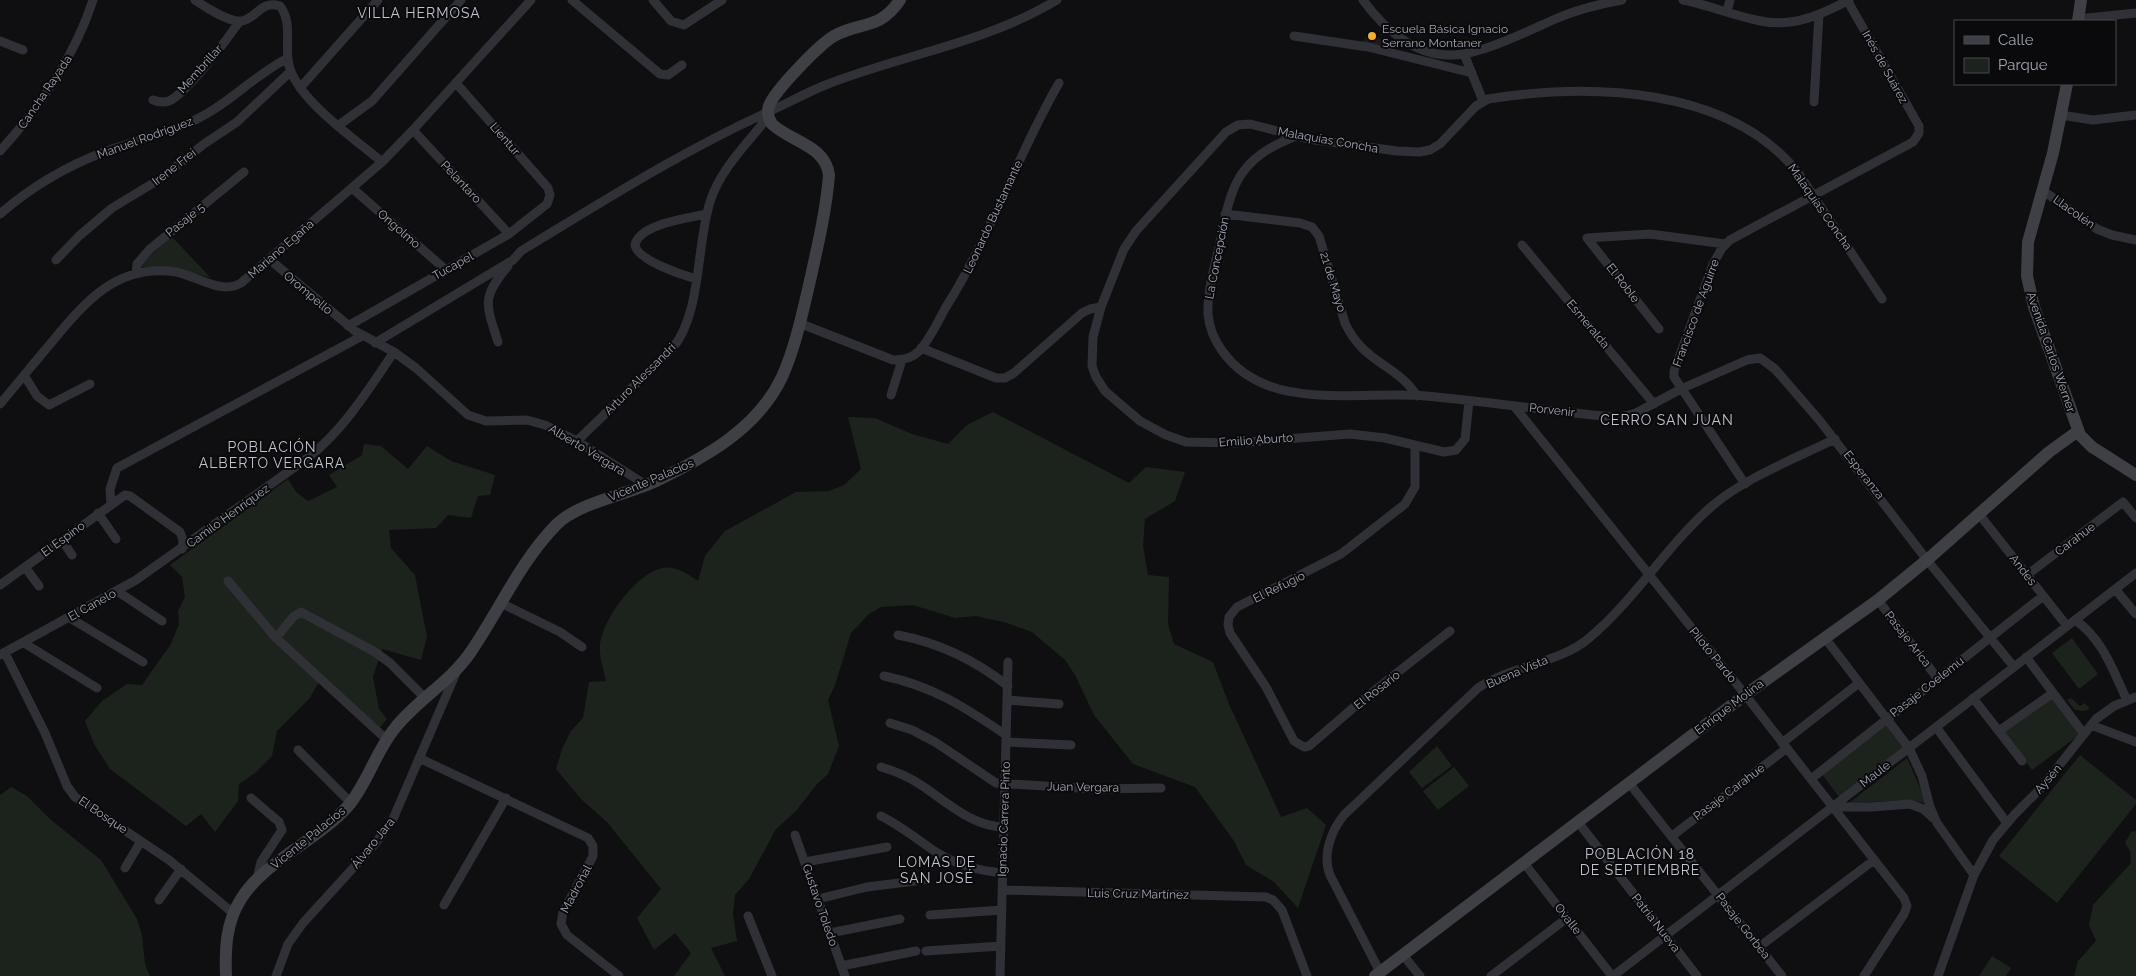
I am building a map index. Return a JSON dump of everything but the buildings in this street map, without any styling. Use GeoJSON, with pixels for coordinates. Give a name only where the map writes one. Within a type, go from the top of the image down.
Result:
{"type":"FeatureCollection","features":[{"type":"Feature","properties":{"kind":"main road"},"geometry":{"type":"LineString","coordinates":[[768,114],[770,103],[778,92],[828,40],[841,33],[876,22],[890,12],[900,0]]}},
{"type":"Feature","properties":{"kind":"main road"},"geometry":{"type":"LineString","coordinates":[[2078,20],[2081,0]]}},
{"type":"Feature","properties":{"kind":"main road","name":"Avenida Carlos Werner"},"geometry":{"type":"LineString","coordinates":[[2067,85],[2061,115],[2028,242],[2026,264],[2028,284],[2034,307],[2078,431],[2087,444],[2136,475]]}},
{"type":"Feature","properties":{"kind":"main road","name":"Vicente Palacios"},"geometry":{"type":"LineString","coordinates":[[226,976],[226,944],[233,913],[243,896],[257,879],[332,822],[351,802],[365,781],[386,739],[400,722],[458,668],[472,651],[529,558],[563,519],[579,509],[646,485],[696,462],[713,451],[757,413],[773,393],[782,376],[800,323],[826,207],[829,170],[821,156],[804,143],[775,127],[768,114]]}},
{"type":"Feature","properties":{"kind":"main road","name":"Enrique Molina"},"geometry":{"type":"LineString","coordinates":[[1377,974],[1745,695],[1878,600],[1928,560],[2052,450],[2078,431]]}},
{"type":"Feature","properties":{"kind":"street","name":"Cancha Rayada"},"geometry":{"type":"LineString","coordinates":[[0,151],[25,124],[60,73],[80,36],[93,0]]}},
{"type":"Feature","properties":{"kind":"street"},"geometry":{"type":"LineString","coordinates":[[195,0],[231,20],[240,21]]}},
{"type":"Feature","properties":{"kind":"street"},"geometry":{"type":"LineString","coordinates":[[300,88],[378,0]]}},
{"type":"Feature","properties":{"kind":"street"},"geometry":{"type":"LineString","coordinates":[[339,125],[372,101],[461,0]]}},
{"type":"Feature","properties":{"kind":"street","name":"Mariano Egaña"},"geometry":{"type":"LineString","coordinates":[[0,404],[77,312],[94,295],[110,284],[136,274],[161,271],[176,272],[221,287],[231,288],[241,283],[382,162],[531,0]]}},
{"type":"Feature","properties":{"kind":"street"},"geometry":{"type":"LineString","coordinates":[[572,0],[660,74],[668,75],[682,65]]}},
{"type":"Feature","properties":{"kind":"street"},"geometry":{"type":"LineString","coordinates":[[653,0],[671,21],[679,25],[688,24],[722,0]]}},
{"type":"Feature","properties":{"kind":"street","name":"Tucapel"},"geometry":{"type":"LineString","coordinates":[[375,343],[513,260],[521,251],[695,148],[746,121],[768,114],[850,76],[976,38],[1016,22],[1056,0]]}},
{"type":"Feature","properties":{"kind":"street"},"geometry":{"type":"LineString","coordinates":[[1363,0],[1385,26],[1400,38],[1433,52],[1447,55],[1464,54],[1522,34],[1566,15],[1622,0]]}},
{"type":"Feature","properties":{"kind":"street"},"geometry":{"type":"LineString","coordinates":[[1682,0],[1755,20],[1776,23],[1819,14],[1848,0]]}},
{"type":"Feature","properties":{"kind":"street"},"geometry":{"type":"LineString","coordinates":[[1727,11],[1730,0]]}},
{"type":"Feature","properties":{"kind":"street","name":"Inés de Suárez"},"geometry":{"type":"LineString","coordinates":[[1813,194],[1913,142],[1919,135],[1918,126],[1848,0]]}},
{"type":"Feature","properties":{"kind":"street"},"geometry":{"type":"LineString","coordinates":[[273,1],[281,8],[287,20],[288,58],[291,71],[300,88],[310,100],[382,162]]}},
{"type":"Feature","properties":{"kind":"street","name":"Membrillar"},"geometry":{"type":"LineString","coordinates":[[153,100],[165,102],[173,99],[204,66],[240,21],[248,19],[261,6],[273,1]]}},
{"type":"Feature","properties":{"kind":"street"},"geometry":{"type":"LineString","coordinates":[[2078,20],[2136,13]]}},
{"type":"Feature","properties":{"kind":"street"},"geometry":{"type":"LineString","coordinates":[[1814,102],[1819,14]]}},
{"type":"Feature","properties":{"kind":"street"},"geometry":{"type":"LineString","coordinates":[[1294,36],[1368,47],[1472,73]]}},
{"type":"Feature","properties":{"kind":"street"},"geometry":{"type":"LineString","coordinates":[[0,41],[24,50]]}},
{"type":"Feature","properties":{"kind":"street"},"geometry":{"type":"LineString","coordinates":[[1464,54],[1483,100]]}},
{"type":"Feature","properties":{"kind":"street"},"geometry":{"type":"LineString","coordinates":[[1445,67],[1447,55]]}},
{"type":"Feature","properties":{"kind":"street","name":"Manuel Rodríguez"},"geometry":{"type":"LineString","coordinates":[[0,214],[29,191],[92,156],[176,128],[208,114],[270,68],[288,58]]}},
{"type":"Feature","properties":{"kind":"street","name":"Irene Frei"},"geometry":{"type":"LineString","coordinates":[[56,260],[79,236],[112,208],[160,180],[204,144],[237,122],[291,71]]}},
{"type":"Feature","properties":{"kind":"street","name":"Lientur"},"geometry":{"type":"LineString","coordinates":[[456,83],[548,188],[550,197]]}},
{"type":"Feature","properties":{"kind":"street","name":"Leonardo Bustamante"},"geometry":{"type":"LineString","coordinates":[[921,348],[973,261],[1038,121],[1059,83]]}},
{"type":"Feature","properties":{"kind":"street","name":"Malaquías Concha"},"geometry":{"type":"LineString","coordinates":[[1100,307],[1119,259],[1129,240],[1226,132],[1238,125],[1250,124],[1296,136],[1397,151],[1425,151],[1444,140],[1483,100],[1602,91],[1637,94],[1687,106],[1727,120],[1769,144],[1790,163],[1813,194],[1882,299]]}},
{"type":"Feature","properties":{"kind":"street","name":"Arturo Alessandri"},"geometry":{"type":"LineString","coordinates":[[577,441],[676,344],[686,323],[707,214],[714,191],[722,175],[768,114]]}},
{"type":"Feature","properties":{"kind":"street"},"geometry":{"type":"LineString","coordinates":[[2061,115],[2093,120],[2136,115]]}},
{"type":"Feature","properties":{"kind":"street","name":"Pelantaro"},"geometry":{"type":"LineString","coordinates":[[413,130],[510,234]]}},
{"type":"Feature","properties":{"kind":"street","name":"La Concepción"},"geometry":{"type":"LineString","coordinates":[[1296,136],[1266,151],[1248,164],[1235,184],[1225,214],[1209,300],[1208,314],[1212,334],[1233,364],[1245,374],[1261,382],[1304,393],[1346,397],[1417,396]]}},
{"type":"Feature","properties":{"kind":"street","name":"Pasaje 5"},"geometry":{"type":"LineString","coordinates":[[136,274],[137,264],[150,249],[244,172]]}},
{"type":"Feature","properties":{"kind":"street","name":"Ongolmo"},"geometry":{"type":"LineString","coordinates":[[352,188],[446,270]]}},
{"type":"Feature","properties":{"kind":"street","name":"Llacolén"},"geometry":{"type":"LineString","coordinates":[[2042,190],[2097,229],[2112,235],[2136,240]]}},
{"type":"Feature","properties":{"kind":"street"},"geometry":{"type":"LineString","coordinates":[[1725,244],[1813,194]]}},
{"type":"Feature","properties":{"kind":"street","name":"Tucapel"},"geometry":{"type":"LineString","coordinates":[[348,326],[510,234],[545,206],[550,197]]}},
{"type":"Feature","properties":{"kind":"street"},"geometry":{"type":"LineString","coordinates":[[696,279],[677,273],[640,255],[635,245],[637,238],[650,229],[707,214]]}},
{"type":"Feature","properties":{"kind":"street","name":"21 de Mayo"},"geometry":{"type":"LineString","coordinates":[[1225,214],[1300,223],[1314,229],[1319,236],[1346,323],[1352,336],[1364,351],[1407,383],[1417,396]]}},
{"type":"Feature","properties":{"kind":"street","name":"El Roble"},"geometry":{"type":"LineString","coordinates":[[1659,329],[1587,238],[1650,234],[1725,244]]}},
{"type":"Feature","properties":{"kind":"street","name":"Esmeralda"},"geometry":{"type":"LineString","coordinates":[[1522,244],[1654,404]]}},
{"type":"Feature","properties":{"kind":"street","name":"Francisco de Aguirre"},"geometry":{"type":"LineString","coordinates":[[1725,244],[1713,264],[1674,371],[1674,379],[1745,484]]}},
{"type":"Feature","properties":{"kind":"street","name":"Orompello"},"geometry":{"type":"LineString","coordinates":[[269,260],[348,326]]}},
{"type":"Feature","properties":{"kind":"street"},"geometry":{"type":"LineString","coordinates":[[498,342],[488,296],[494,283],[513,260]]}},
{"type":"Feature","properties":{"kind":"street"},"geometry":{"type":"LineString","coordinates":[[800,323],[887,358],[902,360],[910,358],[921,348],[991,377],[1005,378],[1014,373],[1082,313],[1100,307]]}},
{"type":"Feature","properties":{"kind":"street","name":"Emilio Aburto"},"geometry":{"type":"LineString","coordinates":[[1100,307],[1092,354],[1096,377],[1104,391],[1140,421],[1166,435],[1192,443],[1221,444],[1350,434],[1385,438],[1444,452],[1452,451],[1459,447],[1466,434],[1469,401]]}},
{"type":"Feature","properties":{"kind":"street","name":"Alberto Vergara"},"geometry":{"type":"LineString","coordinates":[[348,326],[362,336],[394,352],[416,368],[473,418],[486,421],[536,422],[556,429],[646,485]]}},
{"type":"Feature","properties":{"kind":"street"},"geometry":{"type":"LineString","coordinates":[[111,503],[110,489],[117,468],[362,336]]}},
{"type":"Feature","properties":{"kind":"street","name":"Camilo Henríquez"},"geometry":{"type":"LineString","coordinates":[[182,549],[331,439],[349,418],[394,352]]}},
{"type":"Feature","properties":{"kind":"street","name":"Esperanza"},"geometry":{"type":"LineString","coordinates":[[1681,389],[1747,360],[1760,358],[1782,376],[1835,439],[1928,560],[2014,667]]}},
{"type":"Feature","properties":{"kind":"street"},"geometry":{"type":"LineString","coordinates":[[891,394],[902,360]]}},
{"type":"Feature","properties":{"kind":"street"},"geometry":{"type":"LineString","coordinates":[[24,375],[37,396],[49,405],[90,384]]}},
{"type":"Feature","properties":{"kind":"street","name":"Porvenir"},"geometry":{"type":"LineString","coordinates":[[1417,396],[1614,417],[1636,413],[1681,389]]}},
{"type":"Feature","properties":{"kind":"street","name":"Piloto Pardo"},"geometry":{"type":"LineString","coordinates":[[1514,406],[1745,695],[1904,898],[1907,906],[1904,914],[1864,976]]}},
{"type":"Feature","properties":{"kind":"street","name":"Buena Vista"},"geometry":{"type":"LineString","coordinates":[[1377,974],[1328,869],[1327,851],[1341,819],[1372,786],[1478,688],[1494,679],[1580,645],[1607,620],[1704,514],[1724,497],[1745,484],[1835,439]]}},
{"type":"Feature","properties":{"kind":"street","name":"El Refugio"},"geometry":{"type":"LineString","coordinates":[[1304,748],[1294,741],[1266,687],[1233,639],[1228,625],[1229,617],[1238,607],[1341,554],[1405,504],[1415,487],[1415,445]]}},
{"type":"Feature","properties":{"kind":"street","name":"El Espino"},"geometry":{"type":"LineString","coordinates":[[0,585],[111,503],[126,495],[180,532],[182,549]]}},
{"type":"Feature","properties":{"kind":"street","name":"Carahue"},"geometry":{"type":"LineString","coordinates":[[2027,575],[2123,502],[2136,518]]}},
{"type":"Feature","properties":{"kind":"street"},"geometry":{"type":"LineString","coordinates":[[98,513],[116,539]]}},
{"type":"Feature","properties":{"kind":"street","name":"Andes"},"geometry":{"type":"LineString","coordinates":[[1979,514],[2067,626]]}},
{"type":"Feature","properties":{"kind":"street"},"geometry":{"type":"LineString","coordinates":[[62,540],[72,555]]}},
{"type":"Feature","properties":{"kind":"street","name":"El Canelo"},"geometry":{"type":"LineString","coordinates":[[3,654],[117,591],[182,549]]}},
{"type":"Feature","properties":{"kind":"street"},"geometry":{"type":"LineString","coordinates":[[25,566],[39,586]]}},
{"type":"Feature","properties":{"kind":"street","name":"Maule"},"geometry":{"type":"LineString","coordinates":[[1612,976],[2136,573]]}},
{"type":"Feature","properties":{"kind":"street"},"geometry":{"type":"LineString","coordinates":[[228,581],[276,638],[386,739]]}},
{"type":"Feature","properties":{"kind":"street"},"geometry":{"type":"LineString","coordinates":[[2115,589],[2136,614]]}},
{"type":"Feature","properties":{"kind":"street"},"geometry":{"type":"LineString","coordinates":[[117,591],[162,621]]}},
{"type":"Feature","properties":{"kind":"street","name":"Pasaje Coelemu"},"geometry":{"type":"LineString","coordinates":[[1811,779],[2043,596]]}},
{"type":"Feature","properties":{"kind":"street","name":"Pasaje Arica"},"geometry":{"type":"LineString","coordinates":[[1878,600],[1938,679]]}},
{"type":"Feature","properties":{"kind":"street"},"geometry":{"type":"LineString","coordinates":[[501,603],[560,632],[582,647]]}},
{"type":"Feature","properties":{"kind":"street"},"geometry":{"type":"LineString","coordinates":[[276,638],[293,617],[301,612],[376,652],[425,698]]}},
{"type":"Feature","properties":{"kind":"street"},"geometry":{"type":"LineString","coordinates":[[70,618],[143,662]]}},
{"type":"Feature","properties":{"kind":"street"},"geometry":{"type":"LineString","coordinates":[[2075,620],[2088,630],[2100,644],[2132,698]]}},
{"type":"Feature","properties":{"kind":"street","name":"El Rosario"},"geometry":{"type":"LineString","coordinates":[[1304,748],[1309,746],[1360,702],[1450,631]]}},
{"type":"Feature","properties":{"kind":"street"},"geometry":{"type":"LineString","coordinates":[[898,635],[928,642],[956,653],[983,668],[1008,686]]}},
{"type":"Feature","properties":{"kind":"street"},"geometry":{"type":"LineString","coordinates":[[1825,638],[1909,748],[1922,776],[1930,807],[1937,823]]}},
{"type":"Feature","properties":{"kind":"street"},"geometry":{"type":"LineString","coordinates":[[24,643],[97,688]]}},
{"type":"Feature","properties":{"kind":"street","name":"El Bosque"},"geometry":{"type":"LineString","coordinates":[[3,654],[71,792],[79,800],[181,869],[233,913]]}},
{"type":"Feature","properties":{"kind":"street"},"geometry":{"type":"LineString","coordinates":[[2026,657],[2084,734]]}},
{"type":"Feature","properties":{"kind":"street","name":"Ignacio Carrera Pinto"},"geometry":{"type":"LineString","coordinates":[[1000,976],[1008,662]]}},
{"type":"Feature","properties":{"kind":"street","name":"Álvaro Jara"},"geometry":{"type":"LineString","coordinates":[[276,976],[288,944],[303,923],[388,828],[402,802],[458,668]]}},
{"type":"Feature","properties":{"kind":"street"},"geometry":{"type":"LineString","coordinates":[[884,676],[913,683],[944,696],[1006,738],[1071,745]]}},
{"type":"Feature","properties":{"kind":"street","name":"Pasaje Carahue"},"geometry":{"type":"LineString","coordinates":[[1672,836],[1785,746],[1859,682]]}},
{"type":"Feature","properties":{"kind":"street"},"geometry":{"type":"LineString","coordinates":[[1999,731],[2053,693]]}},
{"type":"Feature","properties":{"kind":"street"},"geometry":{"type":"LineString","coordinates":[[1974,698],[2022,761]]}},
{"type":"Feature","properties":{"kind":"street","name":"Aysén"},"geometry":{"type":"LineString","coordinates":[[1938,976],[1974,875],[1985,852],[2007,823],[2042,788],[2091,725],[2108,710],[2132,698]]}},
{"type":"Feature","properties":{"kind":"street"},"geometry":{"type":"LineString","coordinates":[[1007,700],[1059,704]]}},
{"type":"Feature","properties":{"kind":"street","name":"Juan Vergara"},"geometry":{"type":"LineString","coordinates":[[890,723],[929,739],[990,781],[1005,785],[1096,789],[1161,788]]}},
{"type":"Feature","properties":{"kind":"street"},"geometry":{"type":"LineString","coordinates":[[2091,725],[2136,742]]}},
{"type":"Feature","properties":{"kind":"street"},"geometry":{"type":"LineString","coordinates":[[1936,727],[2007,823]]}},
{"type":"Feature","properties":{"kind":"street"},"geometry":{"type":"LineString","coordinates":[[298,750],[351,802]]}},
{"type":"Feature","properties":{"kind":"street","name":"Madroñal"},"geometry":{"type":"LineString","coordinates":[[419,758],[585,835],[591,842],[593,856],[563,912],[561,924],[567,935],[619,976]]}},
{"type":"Feature","properties":{"kind":"street"},"geometry":{"type":"LineString","coordinates":[[882,767],[915,781],[975,820],[991,826],[1004,827]]}},
{"type":"Feature","properties":{"kind":"street","name":"Pasaje Gorbea"},"geometry":{"type":"LineString","coordinates":[[1629,783],[1782,976]]}},
{"type":"Feature","properties":{"kind":"street"},"geometry":{"type":"LineString","coordinates":[[251,798],[279,822],[282,830],[261,862],[257,879]]}},
{"type":"Feature","properties":{"kind":"street"},"geometry":{"type":"LineString","coordinates":[[444,905],[506,798]]}},
{"type":"Feature","properties":{"kind":"street"},"geometry":{"type":"LineString","coordinates":[[1832,807],[1910,804],[1922,809],[1937,823],[1974,875]]}},
{"type":"Feature","properties":{"kind":"street"},"geometry":{"type":"LineString","coordinates":[[881,816],[956,863],[975,869],[1002,873]]}},
{"type":"Feature","properties":{"kind":"street","name":"Patria Nueva"},"geometry":{"type":"LineString","coordinates":[[1578,822],[1697,976]]}},
{"type":"Feature","properties":{"kind":"street","name":"Gustavo Toledo"},"geometry":{"type":"LineString","coordinates":[[795,835],[845,976]]}},
{"type":"Feature","properties":{"kind":"street"},"geometry":{"type":"LineString","coordinates":[[125,868],[141,842]]}},
{"type":"Feature","properties":{"kind":"street"},"geometry":{"type":"LineString","coordinates":[[805,862],[887,847]]}},
{"type":"Feature","properties":{"kind":"street"},"geometry":{"type":"LineString","coordinates":[[1759,947],[1874,860]]}},
{"type":"Feature","properties":{"kind":"street","name":"Ovalle"},"geometry":{"type":"LineString","coordinates":[[1524,863],[1612,976]]}},
{"type":"Feature","properties":{"kind":"street"},"geometry":{"type":"LineString","coordinates":[[159,900],[181,869]]}},
{"type":"Feature","properties":{"kind":"street"},"geometry":{"type":"LineString","coordinates":[[818,899],[867,887],[923,880]]}},
{"type":"Feature","properties":{"kind":"street","name":"Luis Cruz Martínez"},"geometry":{"type":"LineString","coordinates":[[1002,890],[1262,897],[1274,900],[1284,913],[1307,976]]}},
{"type":"Feature","properties":{"kind":"street"},"geometry":{"type":"LineString","coordinates":[[930,915],[1002,910]]}},
{"type":"Feature","properties":{"kind":"street"},"geometry":{"type":"LineString","coordinates":[[748,916],[772,976]]}},
{"type":"Feature","properties":{"kind":"street"},"geometry":{"type":"LineString","coordinates":[[1491,976],[1566,918]]}},
{"type":"Feature","properties":{"kind":"street"},"geometry":{"type":"LineString","coordinates":[[830,933],[900,919]]}},
{"type":"Feature","properties":{"kind":"street"},"geometry":{"type":"LineString","coordinates":[[926,951],[1001,946]]}},
{"type":"Feature","properties":{"kind":"street"},"geometry":{"type":"LineString","coordinates":[[841,966],[916,952]]}},
{"type":"Feature","properties":{"kind":"street"},"geometry":{"type":"LineString","coordinates":[[1403,955],[1420,976]]}},
{"type":"Feature","properties":{"kind":"shaded area","name":"Escuela Básica Ignacio Serrano Montaner"},"geometry":{"type":"Polygon","coordinates":[[[1371,30],[1384,43],[1394,52],[1360,45],[1371,30]]]}},
{"type":"Feature","properties":{"kind":"green space"},"geometry":{"type":"Polygon","coordinates":[[[171,236],[211,278],[176,268],[139,267],[171,236]]]}},
{"type":"Feature","properties":{"kind":"green space"},"geometry":{"type":"Polygon","coordinates":[[[993,412],[1129,483],[1146,467],[1185,472],[1175,501],[1145,519],[1143,546],[1148,575],[1169,577],[1168,624],[1174,644],[1213,662],[1229,704],[1281,817],[1307,808],[1326,825],[1298,908],[1274,882],[1246,865],[1234,841],[1195,787],[1133,764],[1094,715],[1075,675],[1065,660],[1032,632],[1007,623],[976,616],[955,618],[913,605],[881,607],[869,614],[851,633],[835,685],[828,700],[839,746],[828,774],[817,784],[796,811],[776,829],[749,879],[735,895],[733,914],[737,941],[711,948],[725,976],[674,976],[691,953],[675,933],[654,950],[637,918],[661,889],[607,822],[581,799],[556,769],[562,749],[571,731],[583,718],[589,682],[606,681],[600,646],[602,635],[614,611],[622,599],[642,579],[663,568],[677,569],[698,581],[705,556],[725,531],[796,492],[829,491],[844,485],[861,469],[848,417],[875,418],[912,434],[948,444],[967,425],[993,412]]]}},
{"type":"Feature","properties":{"kind":"green space"},"geometry":{"type":"Polygon","coordinates":[[[364,444],[381,446],[408,469],[427,446],[451,461],[495,475],[490,495],[478,496],[471,518],[448,515],[436,528],[389,530],[391,548],[415,575],[427,637],[421,660],[382,649],[373,677],[379,709],[387,719],[378,730],[320,680],[309,699],[277,731],[272,756],[255,773],[239,784],[238,801],[215,832],[201,814],[186,826],[110,769],[94,744],[85,721],[102,701],[127,684],[142,685],[171,644],[179,624],[178,611],[185,597],[182,577],[170,565],[288,479],[296,492],[308,501],[337,487],[329,475],[362,455],[364,444]]]}},
{"type":"Feature","properties":{"kind":"green space"},"geometry":{"type":"Polygon","coordinates":[[[2072,638],[2098,674],[2079,689],[2052,653],[2072,638]]]}},
{"type":"Feature","properties":{"kind":"green space"},"geometry":{"type":"Polygon","coordinates":[[[2053,698],[2079,735],[2032,770],[2004,733],[2053,698]]]}},
{"type":"Feature","properties":{"kind":"green space"},"geometry":{"type":"Polygon","coordinates":[[[2071,698],[2080,706],[2085,703],[2090,709],[2084,711],[2075,710],[2067,700],[2071,698]]]}},
{"type":"Feature","properties":{"kind":"green space"},"geometry":{"type":"Polygon","coordinates":[[[1887,724],[1904,749],[1839,797],[1822,774],[1887,724]]]}},
{"type":"Feature","properties":{"kind":"green space"},"geometry":{"type":"Polygon","coordinates":[[[1437,746],[1452,766],[1422,788],[1409,772],[1437,746]]]}},
{"type":"Feature","properties":{"kind":"green space"},"geometry":{"type":"Polygon","coordinates":[[[2080,755],[2136,800],[2136,804],[2057,903],[1999,856],[2080,755]]]}},
{"type":"Feature","properties":{"kind":"green space"},"geometry":{"type":"Polygon","coordinates":[[[1907,758],[1927,804],[1912,800],[1849,803],[1907,758]]]}},
{"type":"Feature","properties":{"kind":"green space"},"geometry":{"type":"Polygon","coordinates":[[[1454,767],[1469,786],[1438,810],[1423,791],[1454,767]]]}},
{"type":"Feature","properties":{"kind":"green space"},"geometry":{"type":"Polygon","coordinates":[[[11,787],[27,796],[51,820],[101,860],[137,919],[142,935],[145,964],[150,976],[0,976],[0,795],[11,787]]]}},
{"type":"Feature","properties":{"kind":"green space"},"geometry":{"type":"Polygon","coordinates":[[[2136,831],[2136,976],[2074,976],[2078,961],[2096,941],[2089,925],[2093,905],[2131,863],[2130,851],[2125,843],[2131,832],[2136,831]]]}},
{"type":"Feature","properties":{"kind":"green space"},"geometry":{"type":"Polygon","coordinates":[[[1992,956],[2011,968],[2006,976],[1979,976],[1992,956]]]}},
{"type":"Feature","properties":{"kind":"place","name":"Escuela Básica Ignacio Serrano Montaner"},"geometry":{"type":"Point","coordinates":[1372,36]}},
{"type":"Feature","properties":{"kind":"district","name":"VILLA HERMOSA"},"geometry":{"type":"Point","coordinates":[419,13]}},
{"type":"Feature","properties":{"kind":"district","name":"CERRO SAN JUAN"},"geometry":{"type":"Point","coordinates":[1667,420]}},
{"type":"Feature","properties":{"kind":"district","name":"POBLACIÓN ALBERTO VERGARA"},"geometry":{"type":"Point","coordinates":[272,456]}},
{"type":"Feature","properties":{"kind":"district","name":"POBLACIÓN 18 DE SEPTIEMBRE"},"geometry":{"type":"Point","coordinates":[1640,862]}},
{"type":"Feature","properties":{"kind":"district","name":"LOMAS DE SAN JOSÉ"},"geometry":{"type":"Point","coordinates":[937,870]}}]}
